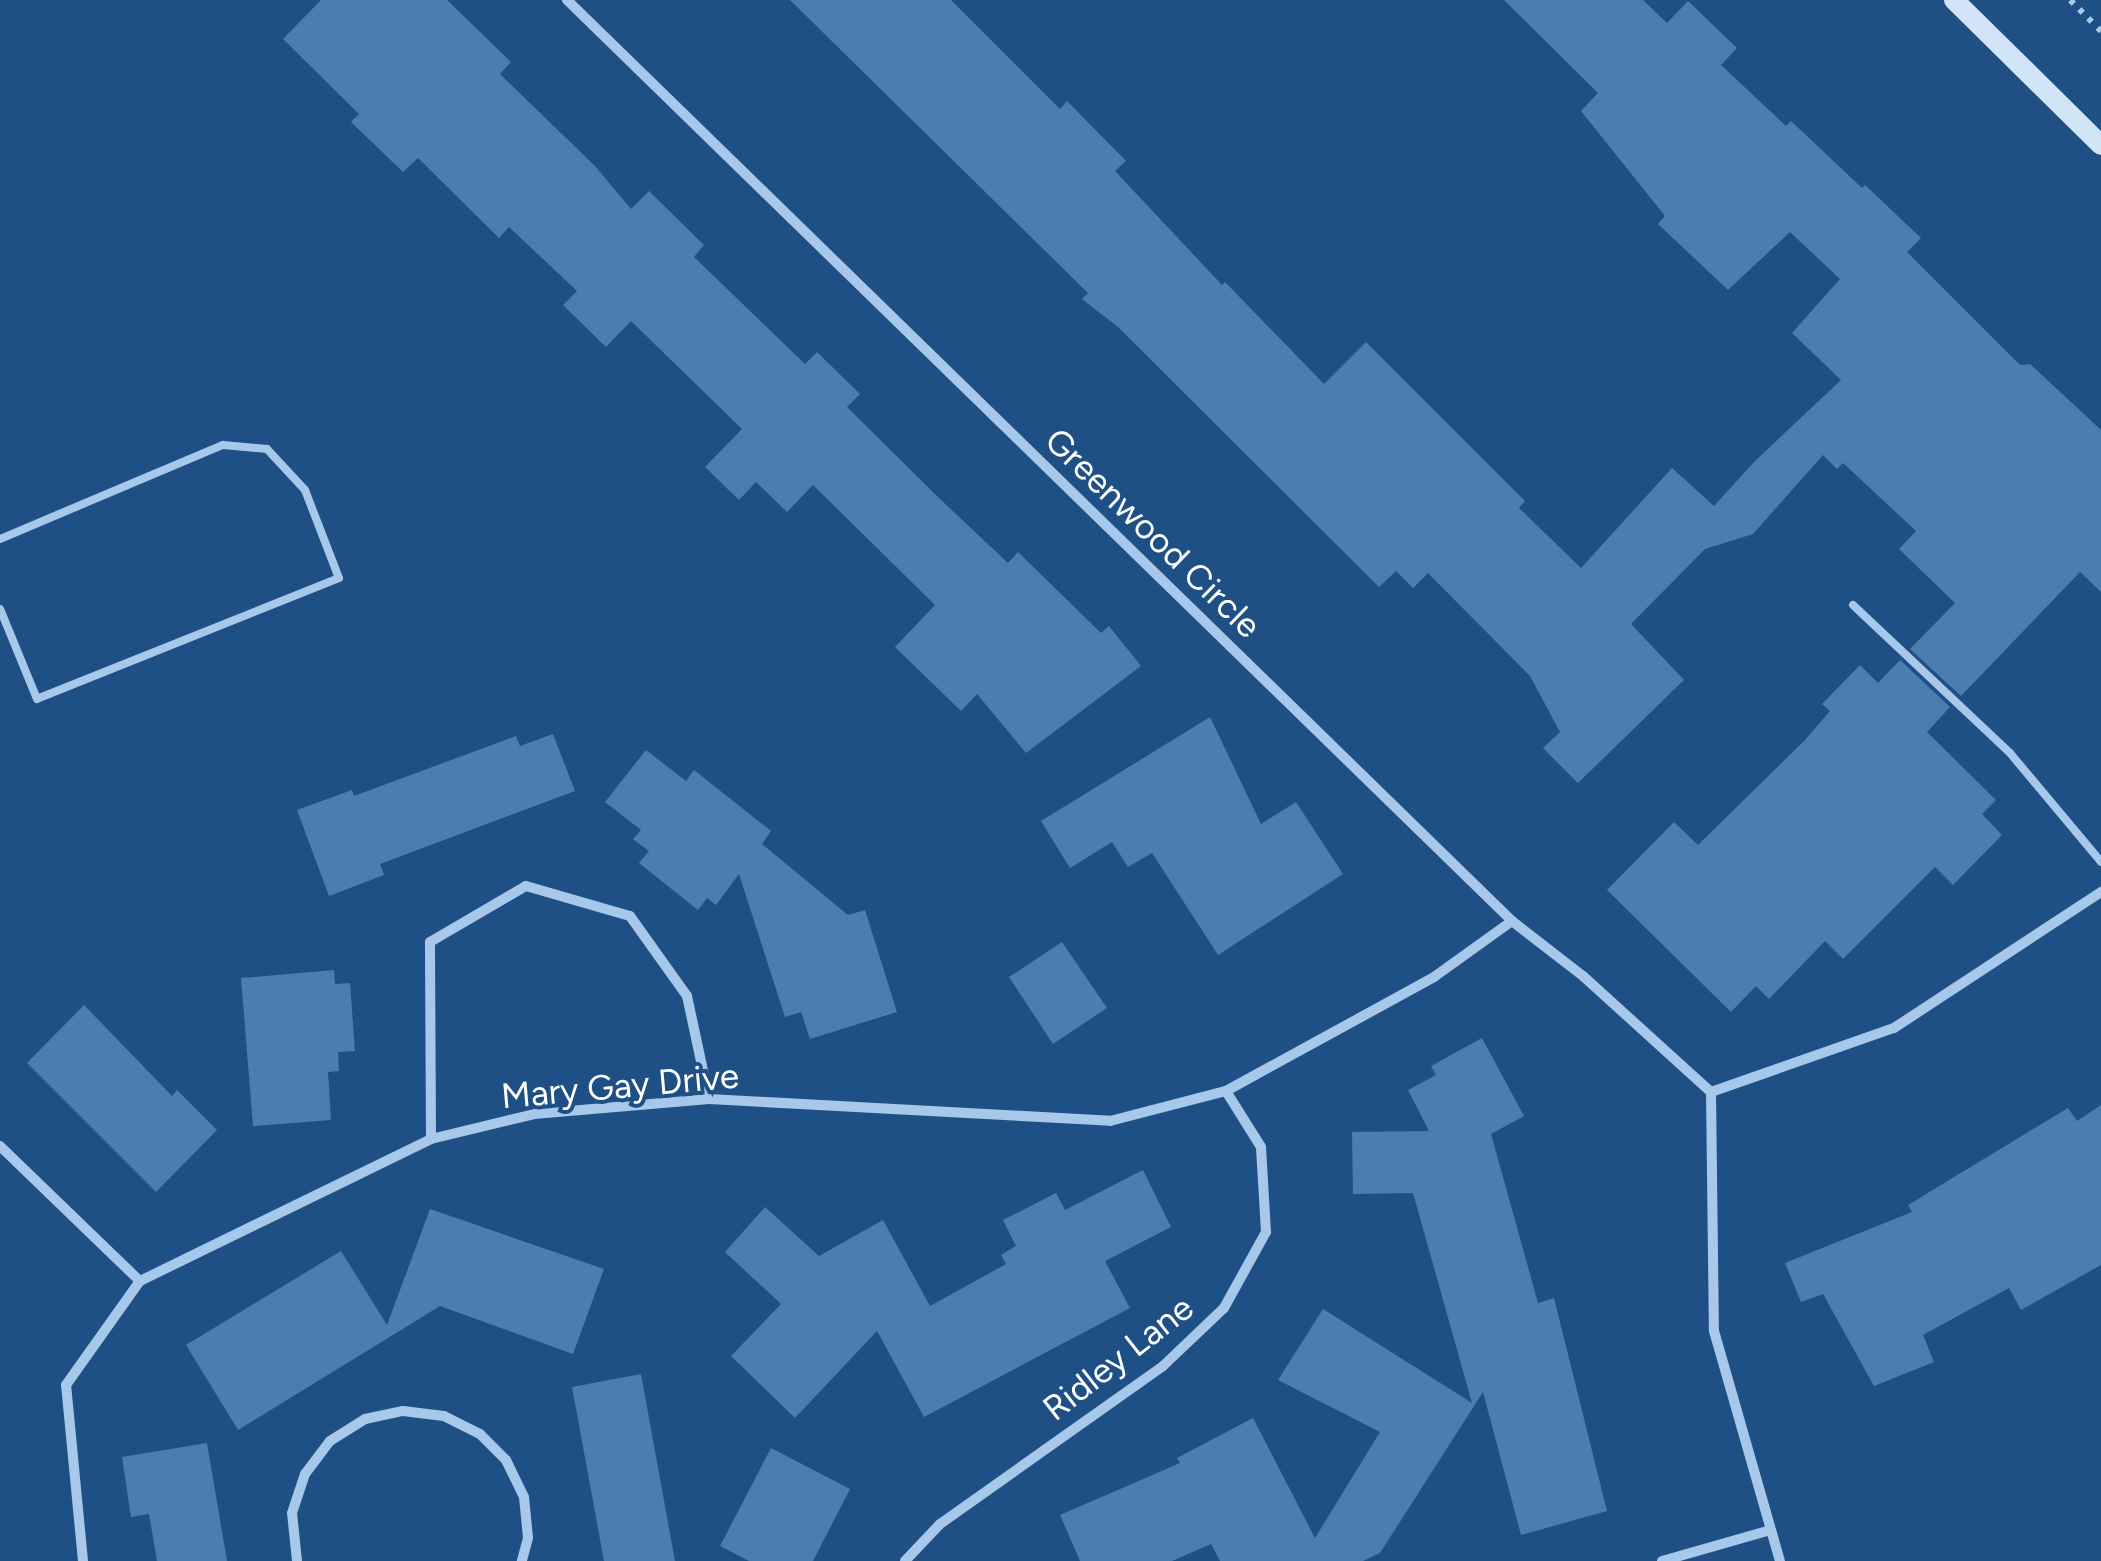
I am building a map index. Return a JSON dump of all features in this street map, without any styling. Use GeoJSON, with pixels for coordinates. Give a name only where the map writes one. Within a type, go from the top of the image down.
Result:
{"type":"FeatureCollection","features":[{"type":"Feature","properties":{"kind":"main road"},"geometry":{"type":"LineString","coordinates":[[1954,0],[2101,144]]}},
{"type":"Feature","properties":{"kind":"street","name":"Greenwood Circle"},"geometry":{"type":"LineString","coordinates":[[568,0],[1512,921],[1582,976],[1711,1092]]}},
{"type":"Feature","properties":{"kind":"street"},"geometry":{"type":"LineString","coordinates":[[432,1139],[430,942],[526,886],[630,916],[687,996],[709,1099]]}},
{"type":"Feature","properties":{"kind":"street"},"geometry":{"type":"LineString","coordinates":[[1780,1561],[1714,1331],[1711,1092],[1894,1028],[2101,892]]}},
{"type":"Feature","properties":{"kind":"street","name":"Mary Gay Drive"},"geometry":{"type":"LineString","coordinates":[[82,1561],[66,1385],[140,1281],[432,1139],[534,1114],[709,1099],[1110,1120],[1226,1091],[1434,977],[1512,921]]}},
{"type":"Feature","properties":{"kind":"street","name":"Ridley Lane"},"geometry":{"type":"LineString","coordinates":[[906,1561],[940,1524],[1163,1366],[1224,1308],[1266,1232],[1261,1148],[1226,1091]]}},
{"type":"Feature","properties":{"kind":"street"},"geometry":{"type":"LineString","coordinates":[[0,1146],[140,1281]]}},
{"type":"Feature","properties":{"kind":"street"},"geometry":{"type":"LineString","coordinates":[[297,1561],[292,1513],[306,1474],[330,1441],[365,1419],[403,1411],[444,1416],[480,1434],[506,1460],[524,1497],[528,1538],[522,1561]]}},
{"type":"Feature","properties":{"kind":"street"},"geometry":{"type":"LineString","coordinates":[[1662,1561],[1771,1530]]}},
{"type":"Feature","properties":{"kind":"lane"},"geometry":{"type":"LineString","coordinates":[[0,540],[223,445],[266,449],[305,490],[339,578],[37,699],[0,608]]}},
{"type":"Feature","properties":{"kind":"lane"},"geometry":{"type":"LineString","coordinates":[[1853,605],[2010,752],[2101,862]]}},
{"type":"Feature","properties":{"kind":"path"},"geometry":{"type":"LineString","coordinates":[[2070,0],[2101,31]]}},
{"type":"Feature","properties":{"kind":"building"},"geometry":{"type":"Polygon","coordinates":[[[321,0],[447,0],[511,62],[500,74],[595,166],[631,209],[649,191],[704,245],[694,257],[805,364],[817,352],[860,394],[847,407],[939,498],[1008,563],[1018,552],[1101,633],[1109,626],[1141,666],[1026,753],[977,694],[961,711],[895,647],[935,605],[813,485],[787,512],[756,482],[739,500],[705,467],[742,429],[631,321],[606,347],[563,305],[577,291],[509,227],[499,238],[418,158],[403,172],[351,122],[359,114],[283,39],[321,0]]]}},
{"type":"Feature","properties":{"kind":"building"},"geometry":{"type":"Polygon","coordinates":[[[790,0],[951,0],[1060,109],[1067,101],[1126,161],[1115,171],[1222,285],[1225,282],[1324,384],[1366,342],[1525,501],[1519,508],[1581,568],[1672,468],[1714,506],[1755,461],[1841,380],[1792,333],[1840,279],[1790,232],[1728,290],[1658,224],[1665,216],[1581,111],[1598,93],[1504,0],[1643,0],[1667,23],[1688,1],[1737,48],[1721,65],[1786,126],[1791,121],[1921,238],[1907,252],[2020,365],[2030,364],[2101,430],[2101,592],[2080,572],[1961,696],[1910,649],[1955,603],[1899,549],[1916,531],[1843,463],[1837,469],[1823,455],[1753,534],[1705,549],[1631,624],[1684,680],[1578,783],[1543,748],[1560,732],[1530,676],[1428,573],[1413,588],[1396,571],[1379,587],[1118,327],[1082,299],[1088,293],[790,0]]]}},
{"type":"Feature","properties":{"kind":"building"},"geometry":{"type":"Polygon","coordinates":[[[1900,660],[1950,707],[1927,732],[1996,800],[1982,814],[2002,835],[1953,885],[1935,867],[1843,959],[1825,941],[1769,999],[1756,986],[1731,1012],[1607,890],[1674,822],[1698,845],[1805,740],[1830,711],[1822,704],[1860,665],[1878,683],[1900,660]]]}},
{"type":"Feature","properties":{"kind":"building"},"geometry":{"type":"Polygon","coordinates":[[[1210,717],[1261,824],[1296,802],[1343,874],[1218,955],[1152,853],[1128,867],[1112,842],[1070,868],[1041,821],[1210,717]]]}},
{"type":"Feature","properties":{"kind":"building"},"geometry":{"type":"Polygon","coordinates":[[[553,734],[575,791],[380,864],[384,875],[329,896],[297,810],[352,790],[354,796],[516,736],[520,746],[553,734]]]}},
{"type":"Feature","properties":{"kind":"building"},"geometry":{"type":"Polygon","coordinates":[[[646,750],[686,781],[694,770],[771,831],[762,844],[848,915],[865,910],[897,1012],[810,1039],[801,1012],[785,1017],[739,874],[716,905],[707,898],[698,910],[639,863],[649,851],[633,839],[641,830],[605,802],[646,750]]]}},
{"type":"Feature","properties":{"kind":"building"},"geometry":{"type":"Polygon","coordinates":[[[1062,942],[1107,1008],[1053,1044],[1009,977],[1062,942]]]}},
{"type":"Feature","properties":{"kind":"building"},"geometry":{"type":"Polygon","coordinates":[[[334,970],[335,984],[350,983],[355,1051],[338,1052],[339,1071],[328,1072],[331,1120],[253,1126],[241,978],[334,970]]]}},
{"type":"Feature","properties":{"kind":"building"},"geometry":{"type":"Polygon","coordinates":[[[84,1005],[172,1096],[177,1090],[217,1130],[156,1192],[27,1063],[84,1005]]]}},
{"type":"Feature","properties":{"kind":"building"},"geometry":{"type":"Polygon","coordinates":[[[1482,1038],[1524,1116],[1491,1134],[1538,1303],[1554,1298],[1607,1511],[1521,1535],[1483,1392],[1380,1553],[1363,1561],[1220,1561],[1211,1544],[1172,1561],[1080,1561],[1060,1515],[1180,1463],[1177,1458],[1253,1418],[1315,1538],[1380,1432],[1278,1380],[1323,1309],[1472,1403],[1413,1193],[1353,1194],[1352,1132],[1429,1131],[1408,1090],[1436,1075],[1431,1066],[1482,1038]]]}},
{"type":"Feature","properties":{"kind":"building"},"geometry":{"type":"Polygon","coordinates":[[[2101,1105],[2101,1265],[2021,1310],[2009,1288],[1923,1335],[1934,1362],[1874,1386],[1823,1294],[1801,1302],[1785,1263],[1912,1212],[1908,1205],[2068,1108],[2077,1121],[2101,1105]]]}},
{"type":"Feature","properties":{"kind":"building"},"geometry":{"type":"Polygon","coordinates":[[[1143,1170],[1171,1227],[1105,1261],[1130,1308],[924,1417],[877,1331],[795,1418],[731,1356],[781,1304],[725,1252],[765,1207],[819,1256],[883,1220],[930,1306],[1006,1264],[1001,1255],[1016,1246],[1003,1220],[1056,1193],[1065,1210],[1143,1170]]]}},
{"type":"Feature","properties":{"kind":"building"},"geometry":{"type":"Polygon","coordinates":[[[430,1209],[604,1269],[573,1354],[440,1306],[238,1430],[186,1345],[341,1251],[387,1325],[430,1209]]]}},
{"type":"Feature","properties":{"kind":"building"},"geometry":{"type":"Polygon","coordinates":[[[641,1374],[675,1561],[604,1561],[572,1387],[641,1374]]]}},
{"type":"Feature","properties":{"kind":"building"},"geometry":{"type":"Polygon","coordinates":[[[207,1443],[227,1561],[157,1561],[149,1514],[131,1517],[122,1457],[207,1443]]]}},
{"type":"Feature","properties":{"kind":"building"},"geometry":{"type":"Polygon","coordinates":[[[771,1448],[850,1489],[813,1561],[749,1561],[720,1546],[771,1448]]]}}]}
